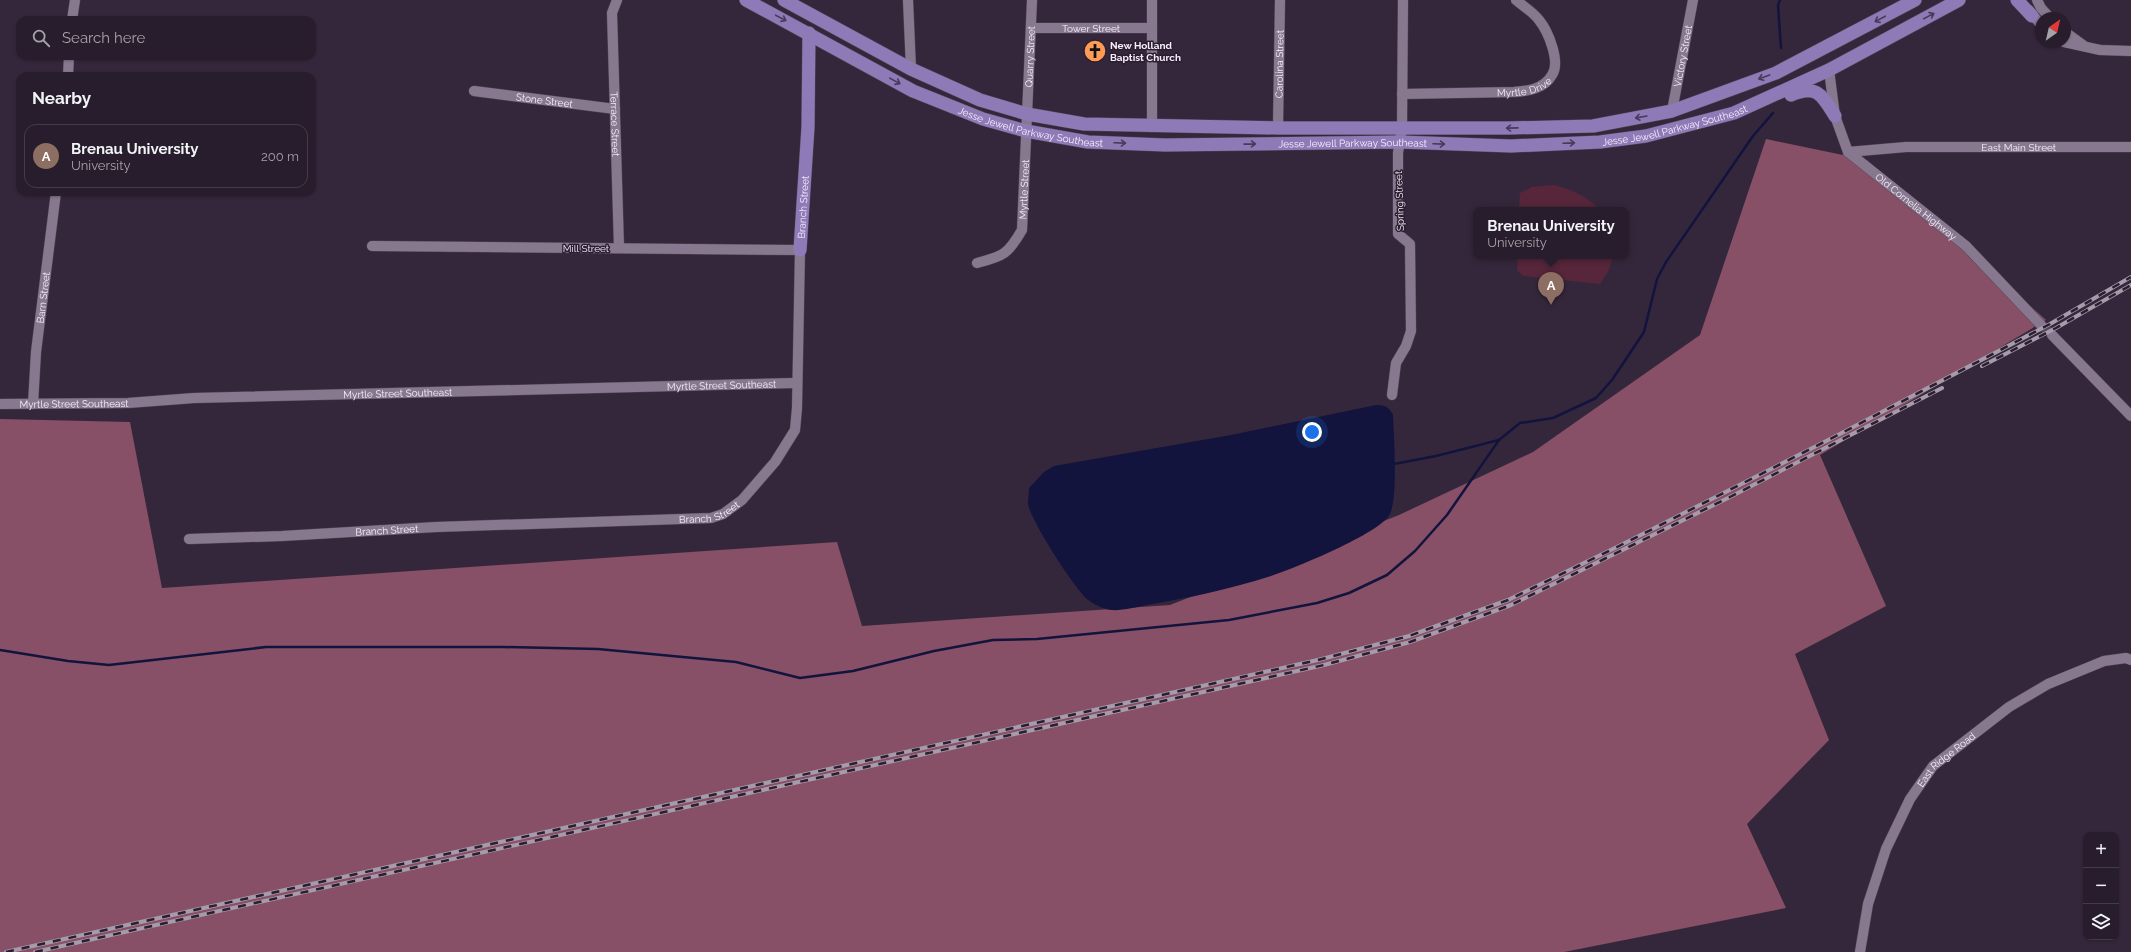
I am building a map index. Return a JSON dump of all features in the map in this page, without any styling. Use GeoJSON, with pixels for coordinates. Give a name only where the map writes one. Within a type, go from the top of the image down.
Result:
{"type":"FeatureCollection","features":[{"type":"Feature","properties":{"kind":"main road","name":"Jesse Jewell Parkway Southeast"},"geometry":{"type":"LineString","coordinates":[[746,0],[913,91],[983,118],[1026,131],[1088,142],[1165,145],[1400,142],[1511,146],[1600,142],[1646,136],[1734,113],[1829,70],[1959,0]]}},
{"type":"Feature","properties":{"kind":"main road","name":"Jesse Jewell Parkway Southeast"},"geometry":{"type":"LineString","coordinates":[[784,0],[911,69],[980,100],[1027,114],[1084,124],[1278,128],[1509,128],[1593,126],[1672,112],[1776,73],[1914,0]]}},
{"type":"Feature","properties":{"kind":"main road"},"geometry":{"type":"LineString","coordinates":[[2017,0],[2035,18]]}},
{"type":"Feature","properties":{"kind":"main road","name":"Branch Street"},"geometry":{"type":"LineString","coordinates":[[800,250],[808,127],[809,33]]}},
{"type":"Feature","properties":{"kind":"main road"},"geometry":{"type":"LineString","coordinates":[[1760,102],[1774,102],[1803,90],[1808,90],[1824,97],[1835,116]]}},
{"type":"Feature","properties":{"kind":"street"},"geometry":{"type":"LineString","coordinates":[[73,16],[75,0]]}},
{"type":"Feature","properties":{"kind":"street","name":"Terrace Street"},"geometry":{"type":"LineString","coordinates":[[617,0],[612,13],[619,248]]}},
{"type":"Feature","properties":{"kind":"street"},"geometry":{"type":"LineString","coordinates":[[908,0],[911,69]]}},
{"type":"Feature","properties":{"kind":"street","name":"Quarry Street"},"geometry":{"type":"LineString","coordinates":[[1027,114],[1032,0]]}},
{"type":"Feature","properties":{"kind":"street"},"geometry":{"type":"LineString","coordinates":[[1152,0],[1152,126]]}},
{"type":"Feature","properties":{"kind":"street","name":"Carolina Street"},"geometry":{"type":"LineString","coordinates":[[1278,128],[1280,0]]}},
{"type":"Feature","properties":{"kind":"street","name":"Spring Street"},"geometry":{"type":"LineString","coordinates":[[1392,395],[1396,363],[1406,346],[1411,331],[1410,244],[1398,234],[1398,153],[1402,127],[1403,0]]}},
{"type":"Feature","properties":{"kind":"street","name":"Myrtle Drive"},"geometry":{"type":"LineString","coordinates":[[1402,94],[1514,92],[1527,91],[1540,87],[1552,76],[1554,68],[1551,44],[1539,19],[1516,0]]}},
{"type":"Feature","properties":{"kind":"street","name":"Victory Street"},"geometry":{"type":"LineString","coordinates":[[1672,112],[1683,43],[1693,0]]}},
{"type":"Feature","properties":{"kind":"street"},"geometry":{"type":"LineString","coordinates":[[2023,0],[2035,17]]}},
{"type":"Feature","properties":{"kind":"street"},"geometry":{"type":"LineString","coordinates":[[2037,0],[2045,12]]}},
{"type":"Feature","properties":{"kind":"street","name":"Tower Street"},"geometry":{"type":"LineString","coordinates":[[1031,28],[1152,28]]}},
{"type":"Feature","properties":{"kind":"street"},"geometry":{"type":"LineString","coordinates":[[2071,36],[2084,46]]}},
{"type":"Feature","properties":{"kind":"street"},"geometry":{"type":"LineString","coordinates":[[2071,43],[2100,50],[2131,51]]}},
{"type":"Feature","properties":{"kind":"street"},"geometry":{"type":"LineString","coordinates":[[68,72],[69,60]]}},
{"type":"Feature","properties":{"kind":"street"},"geometry":{"type":"LineString","coordinates":[[1829,70],[1835,116],[1848,152]]}},
{"type":"Feature","properties":{"kind":"street","name":"Stone Street"},"geometry":{"type":"LineString","coordinates":[[474,91],[615,109]]}},
{"type":"Feature","properties":{"kind":"street","name":"Myrtle Street"},"geometry":{"type":"LineString","coordinates":[[977,263],[1000,257],[1012,247],[1022,230],[1027,114]]}},
{"type":"Feature","properties":{"kind":"street","name":"East Main Street"},"geometry":{"type":"LineString","coordinates":[[1848,152],[1906,147],[2131,147]]}},
{"type":"Feature","properties":{"kind":"street","name":"Old Cornelia Highway"},"geometry":{"type":"LineString","coordinates":[[1848,152],[1966,246],[2042,325]]}},
{"type":"Feature","properties":{"kind":"street","name":"Barn Street"},"geometry":{"type":"LineString","coordinates":[[33,404],[36,352],[56,196]]}},
{"type":"Feature","properties":{"kind":"street","name":"Mill Street"},"geometry":{"type":"LineString","coordinates":[[372,246],[800,250]]}},
{"type":"Feature","properties":{"kind":"street","name":"Branch Street"},"geometry":{"type":"LineString","coordinates":[[189,539],[282,536],[474,525],[711,518],[723,514],[742,500],[775,462],[795,430],[797,415],[796,383],[800,250]]}},
{"type":"Feature","properties":{"kind":"street"},"geometry":{"type":"LineString","coordinates":[[2052,335],[2131,416]]}},
{"type":"Feature","properties":{"kind":"street","name":"Myrtle Street Southeast"},"geometry":{"type":"LineString","coordinates":[[0,404],[128,402],[194,398],[796,383]]}},
{"type":"Feature","properties":{"kind":"street","name":"East Ridge Road"},"geometry":{"type":"LineString","coordinates":[[1860,952],[1868,904],[1886,849],[1910,799],[1934,766],[2009,707],[2048,684],[2104,661],[2126,658],[2131,660]]}},
{"type":"Feature","properties":{"kind":"shaded area"},"geometry":{"type":"Polygon","coordinates":[[[1766,139],[1867,160],[2046,320],[1820,455],[1886,606],[1795,654],[1829,740],[1747,824],[1786,908],[1564,952],[0,952],[0,419],[130,422],[162,588],[837,542],[862,626],[1170,605],[1399,515],[1533,452],[1700,335],[1766,139]]]}},
{"type":"Feature","properties":{"kind":"shaded area"},"geometry":{"type":"Polygon","coordinates":[[[1554,185],[1567,189],[1579,194],[1597,207],[1519,207],[1520,193],[1532,187],[1554,185]]]}},
{"type":"Feature","properties":{"kind":"shaded area"},"geometry":{"type":"Polygon","coordinates":[[[1518,259],[1612,259],[1608,272],[1600,284],[1523,276],[1517,270],[1518,259]]]}},
{"type":"Feature","properties":{"kind":"shaded area"},"geometry":{"type":"Polygon","coordinates":[[[1376,405],[1386,407],[1393,415],[1395,481],[1390,514],[1383,522],[1371,531],[1335,550],[1298,566],[1256,581],[1194,596],[1129,609],[1105,609],[1087,599],[1072,581],[1044,538],[1028,504],[1029,488],[1044,472],[1054,466],[1231,435],[1376,405]]]}},
{"type":"Feature","properties":{"kind":"waterway"},"geometry":{"type":"LineString","coordinates":[[1780,0],[1778,5],[1781,48]]}},
{"type":"Feature","properties":{"kind":"waterway"},"geometry":{"type":"LineString","coordinates":[[0,650],[68,661],[109,665],[266,647],[503,647],[598,649],[736,662],[800,678],[853,671],[934,651],[993,640],[1037,639],[1229,620],[1317,603],[1349,593],[1387,575],[1415,551],[1447,515],[1499,440],[1520,423],[1553,418],[1596,398],[1612,380],[1644,332],[1657,279],[1666,262],[1753,136],[1773,113]]}},
{"type":"Feature","properties":{"kind":"waterway"},"geometry":{"type":"LineString","coordinates":[[1394,464],[1436,456],[1499,440]]}},
{"type":"Feature","properties":{"kind":"tunnel"},"geometry":{"type":"LineString","coordinates":[[2041,325],[2052,335]]}},
{"type":"Feature","properties":{"kind":"railway"},"geometry":{"type":"LineString","coordinates":[[6,952],[1220,682],[1322,659],[1409,636],[1508,600],[1621,545],[1836,436],[2050,324],[2131,277]]}},
{"type":"Feature","properties":{"kind":"railway"},"geometry":{"type":"LineString","coordinates":[[1982,366],[2056,328],[2131,285]]}},
{"type":"Feature","properties":{"kind":"railway"},"geometry":{"type":"LineString","coordinates":[[35,952],[1324,665],[1410,642],[1511,605],[1730,497],[1942,388]]}},
{"type":"Feature","properties":{"kind":"place","name":"New Holland Baptist Church"},"geometry":{"type":"Point","coordinates":[1095,51]}},
{"type":"Feature","properties":{"kind":"place","name":"Brenau University"},"geometry":{"type":"Point","coordinates":[1551,305]}}]}
